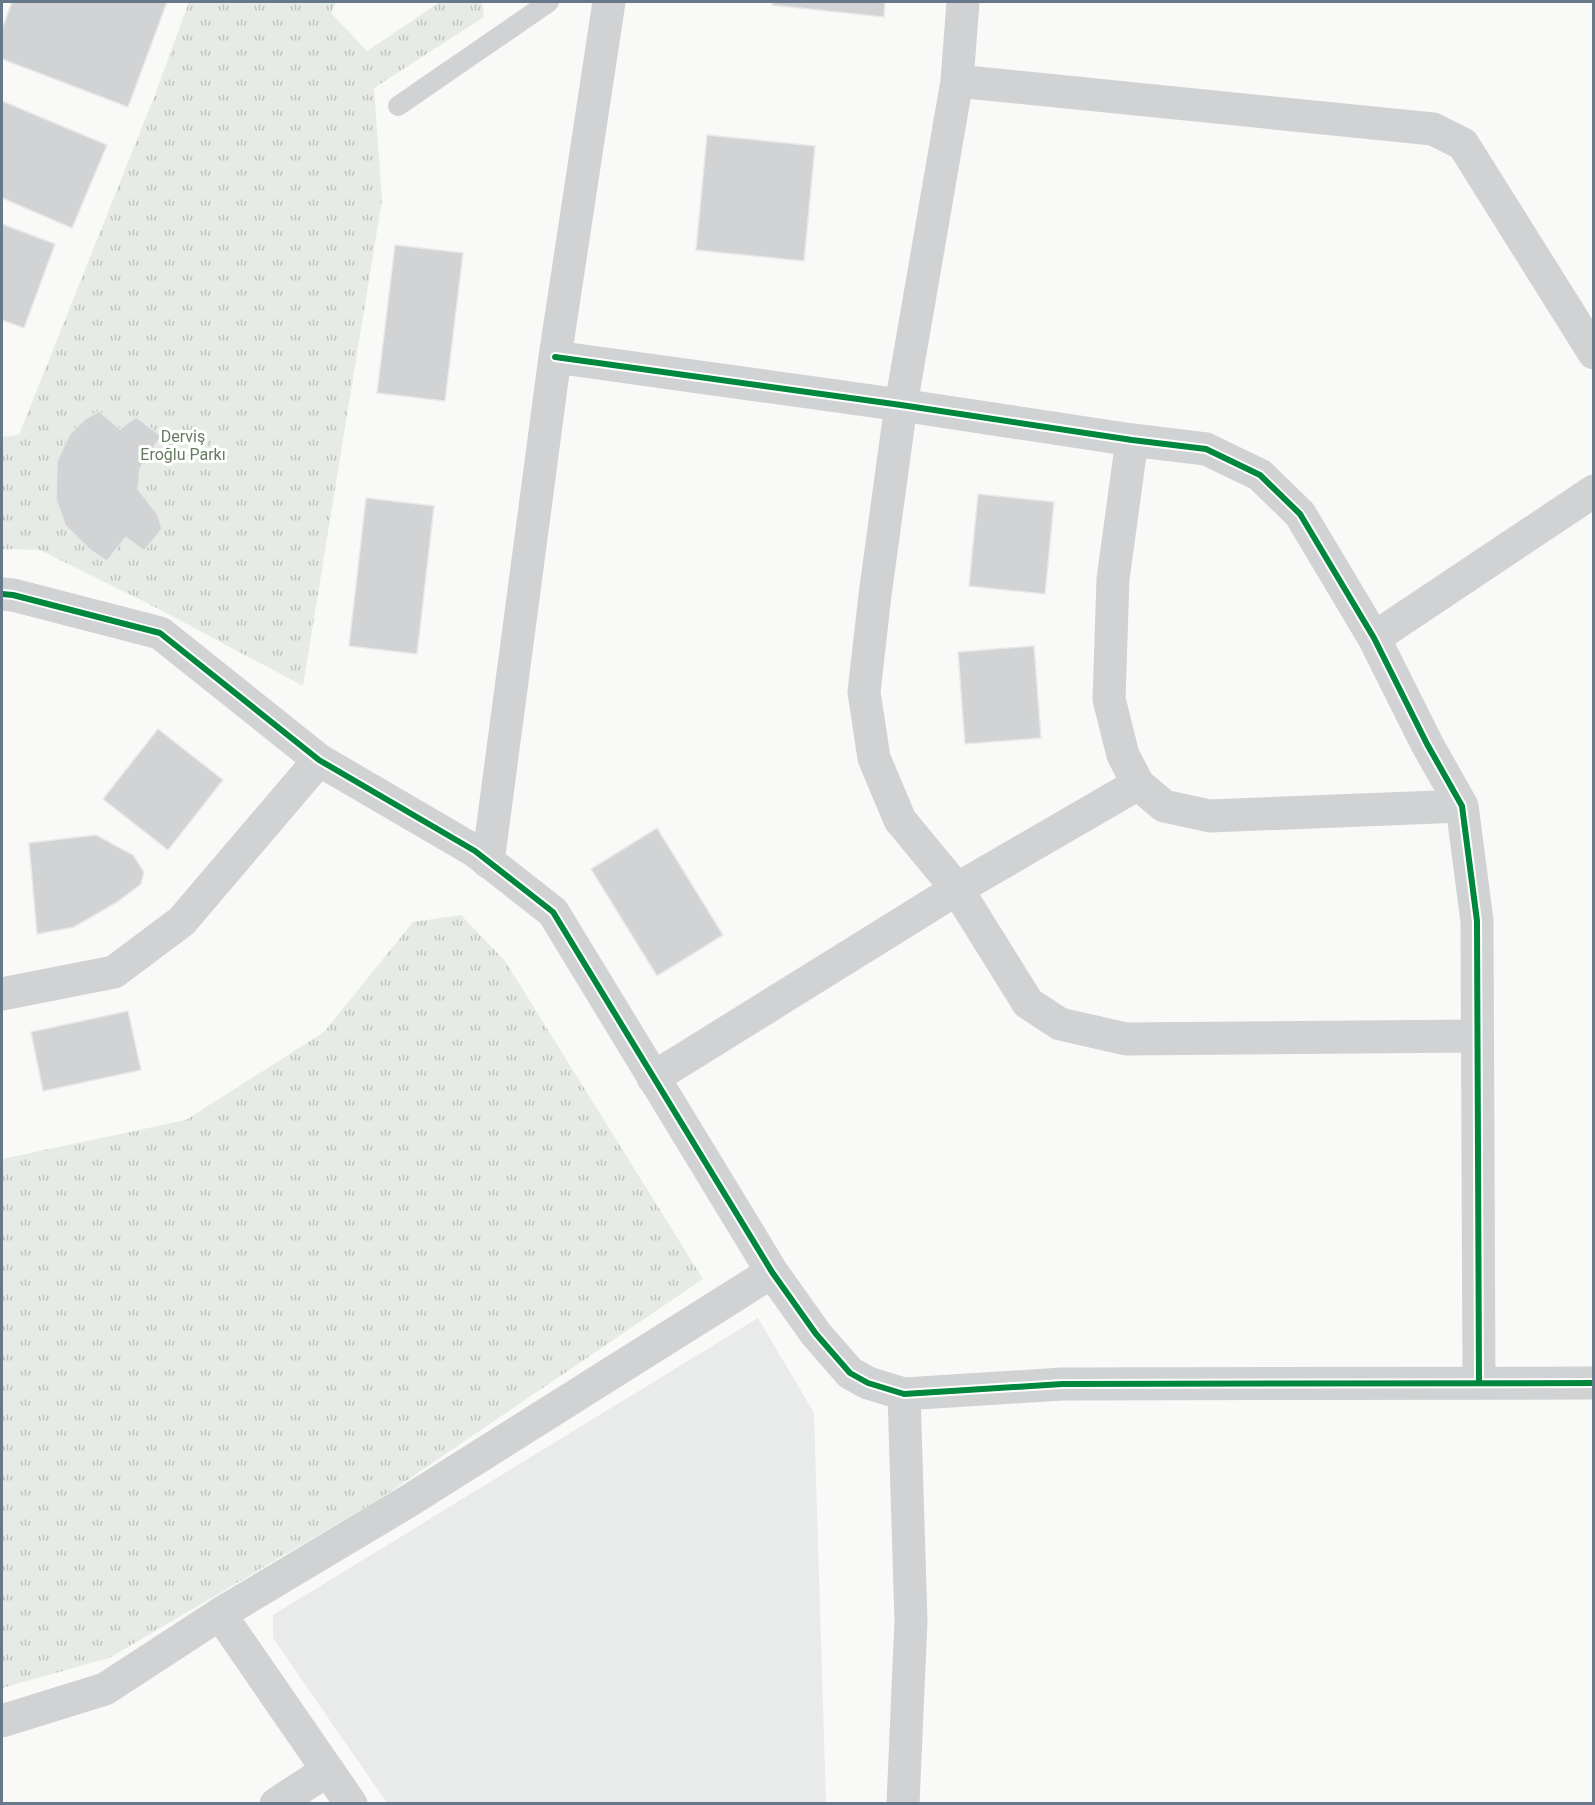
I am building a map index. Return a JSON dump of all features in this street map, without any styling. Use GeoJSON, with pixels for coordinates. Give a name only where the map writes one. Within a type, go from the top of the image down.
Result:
{"type":"FeatureCollection","features":[{"type":"Feature","properties":{"kind":"street"},"geometry":{"type":"LineString","coordinates":[[488,862],[555,357],[609,2]]}},
{"type":"Feature","properties":{"kind":"street"},"geometry":{"type":"LineString","coordinates":[[963,2],[957,81],[901,405],[864,692],[874,758],[900,820],[957,890],[1029,1003],[1060,1024],[1126,1039],[1477,1036]]}},
{"type":"Feature","properties":{"kind":"street"},"geometry":{"type":"LineString","coordinates":[[957,81],[1433,129],[1463,144],[1593,353]]}},
{"type":"Feature","properties":{"kind":"street"},"geometry":{"type":"LineString","coordinates":[[555,357],[1206,449],[1260,475],[1300,514],[1374,638],[1427,744],[1462,806],[1477,921],[1479,1383]]}},
{"type":"Feature","properties":{"kind":"street"},"geometry":{"type":"LineString","coordinates":[[1132,440],[1113,579],[1109,699],[1123,755],[1138,783],[1164,806],[1210,816],[1462,806]]}},
{"type":"Feature","properties":{"kind":"street"},"geometry":{"type":"LineString","coordinates":[[1374,638],[1593,491]]}},
{"type":"Feature","properties":{"kind":"street"},"geometry":{"type":"LineString","coordinates":[[5,596],[160,633],[319,760],[460,842],[553,912],[772,1272],[816,1334],[850,1373],[868,1383],[904,1394],[1062,1383],[1593,1383]]}},
{"type":"Feature","properties":{"kind":"street"},"geometry":{"type":"LineString","coordinates":[[2,994],[114,972],[182,921],[319,760]]}},
{"type":"Feature","properties":{"kind":"street"},"geometry":{"type":"LineString","coordinates":[[653,1078],[957,890],[1138,783]]}},
{"type":"Feature","properties":{"kind":"street"},"geometry":{"type":"LineString","coordinates":[[2,1722],[105,1689],[220,1614],[407,1502],[772,1272]]}},
{"type":"Feature","properties":{"kind":"street"},"geometry":{"type":"LineString","coordinates":[[903,1803],[911,1621],[904,1394]]}},
{"type":"Feature","properties":{"kind":"street"},"geometry":{"type":"LineString","coordinates":[[220,1614],[351,1803]]}},
{"type":"Feature","properties":{"kind":"street"},"geometry":{"type":"LineString","coordinates":[[276,1803],[328,1770]]}},
{"type":"Feature","properties":{"kind":"lane"},"geometry":{"type":"LineString","coordinates":[[398,106],[549,2]]}},
{"type":"Feature","properties":{"kind":"shaded area"},"geometry":{"type":"Polygon","coordinates":[[[758,1318],[814,1413],[826,1803],[387,1803],[273,1638],[273,1615],[758,1318]]]}},
{"type":"Feature","properties":{"kind":"green space","name":"Derviş Eroğlu Parkı"},"geometry":{"type":"Polygon","coordinates":[[[189,2],[336,2],[331,13],[367,51],[440,2],[482,2],[484,17],[374,88],[382,200],[303,686],[153,606],[40,550],[2,549],[2,437],[19,435],[156,92],[189,2]]]}},
{"type":"Feature","properties":{"kind":"green space"},"geometry":{"type":"Polygon","coordinates":[[[461,915],[505,961],[703,1279],[378,1500],[109,1658],[2,1688],[2,1159],[186,1120],[324,1032],[413,922],[461,915]]]}},
{"type":"Feature","properties":{"kind":"building"},"geometry":{"type":"Polygon","coordinates":[[[12,2],[167,2],[128,107],[2,59],[2,29],[12,2]]]}},
{"type":"Feature","properties":{"kind":"building"},"geometry":{"type":"Polygon","coordinates":[[[773,2],[885,2],[884,17],[772,5],[773,2]]]}},
{"type":"Feature","properties":{"kind":"building"},"geometry":{"type":"Polygon","coordinates":[[[2,101],[107,145],[72,228],[2,198],[2,101]]]}},
{"type":"Feature","properties":{"kind":"building"},"geometry":{"type":"Polygon","coordinates":[[[707,135],[815,146],[804,261],[696,250],[707,135]]]}},
{"type":"Feature","properties":{"kind":"building"},"geometry":{"type":"Polygon","coordinates":[[[2,224],[55,244],[24,328],[2,320],[2,224]]]}},
{"type":"Feature","properties":{"kind":"building"},"geometry":{"type":"Polygon","coordinates":[[[395,245],[463,253],[445,401],[377,393],[395,245]]]}},
{"type":"Feature","properties":{"kind":"building"},"geometry":{"type":"Polygon","coordinates":[[[99,411],[120,429],[136,417],[161,436],[140,469],[138,489],[158,515],[162,529],[144,551],[126,537],[107,561],[89,549],[65,525],[56,499],[57,461],[70,434],[85,419],[99,411]]]}},
{"type":"Feature","properties":{"kind":"building"},"geometry":{"type":"Polygon","coordinates":[[[978,494],[1054,502],[1045,594],[969,586],[978,494]]]}},
{"type":"Feature","properties":{"kind":"building"},"geometry":{"type":"Polygon","coordinates":[[[366,498],[434,506],[417,654],[349,646],[366,498]]]}},
{"type":"Feature","properties":{"kind":"building"},"geometry":{"type":"Polygon","coordinates":[[[1034,646],[1041,738],[965,744],[958,652],[1034,646]]]}},
{"type":"Feature","properties":{"kind":"building"},"geometry":{"type":"Polygon","coordinates":[[[158,729],[223,780],[168,850],[103,799],[158,729]]]}},
{"type":"Feature","properties":{"kind":"building"},"geometry":{"type":"Polygon","coordinates":[[[657,828],[723,935],[657,976],[591,869],[657,828]]]}},
{"type":"Feature","properties":{"kind":"building"},"geometry":{"type":"Polygon","coordinates":[[[96,835],[133,855],[144,872],[141,884],[117,902],[74,927],[37,934],[29,843],[96,835]]]}},
{"type":"Feature","properties":{"kind":"building"},"geometry":{"type":"Polygon","coordinates":[[[128,1011],[141,1070],[43,1091],[31,1032],[128,1011]]]}},
{"type":"Feature","properties":{"kind":"cycle path"},"geometry":{"type":"LineString","coordinates":[[555,357],[1206,449],[1260,475],[1300,514],[1374,638],[1427,744],[1462,806],[1477,921],[1479,1383]]}},
{"type":"Feature","properties":{"kind":"cycle path"},"geometry":{"type":"LineString","coordinates":[[2,594],[160,633],[319,760],[475,851],[553,912],[772,1272],[816,1334],[850,1373],[868,1383],[904,1394],[1062,1384],[1594,1383]]}}]}
